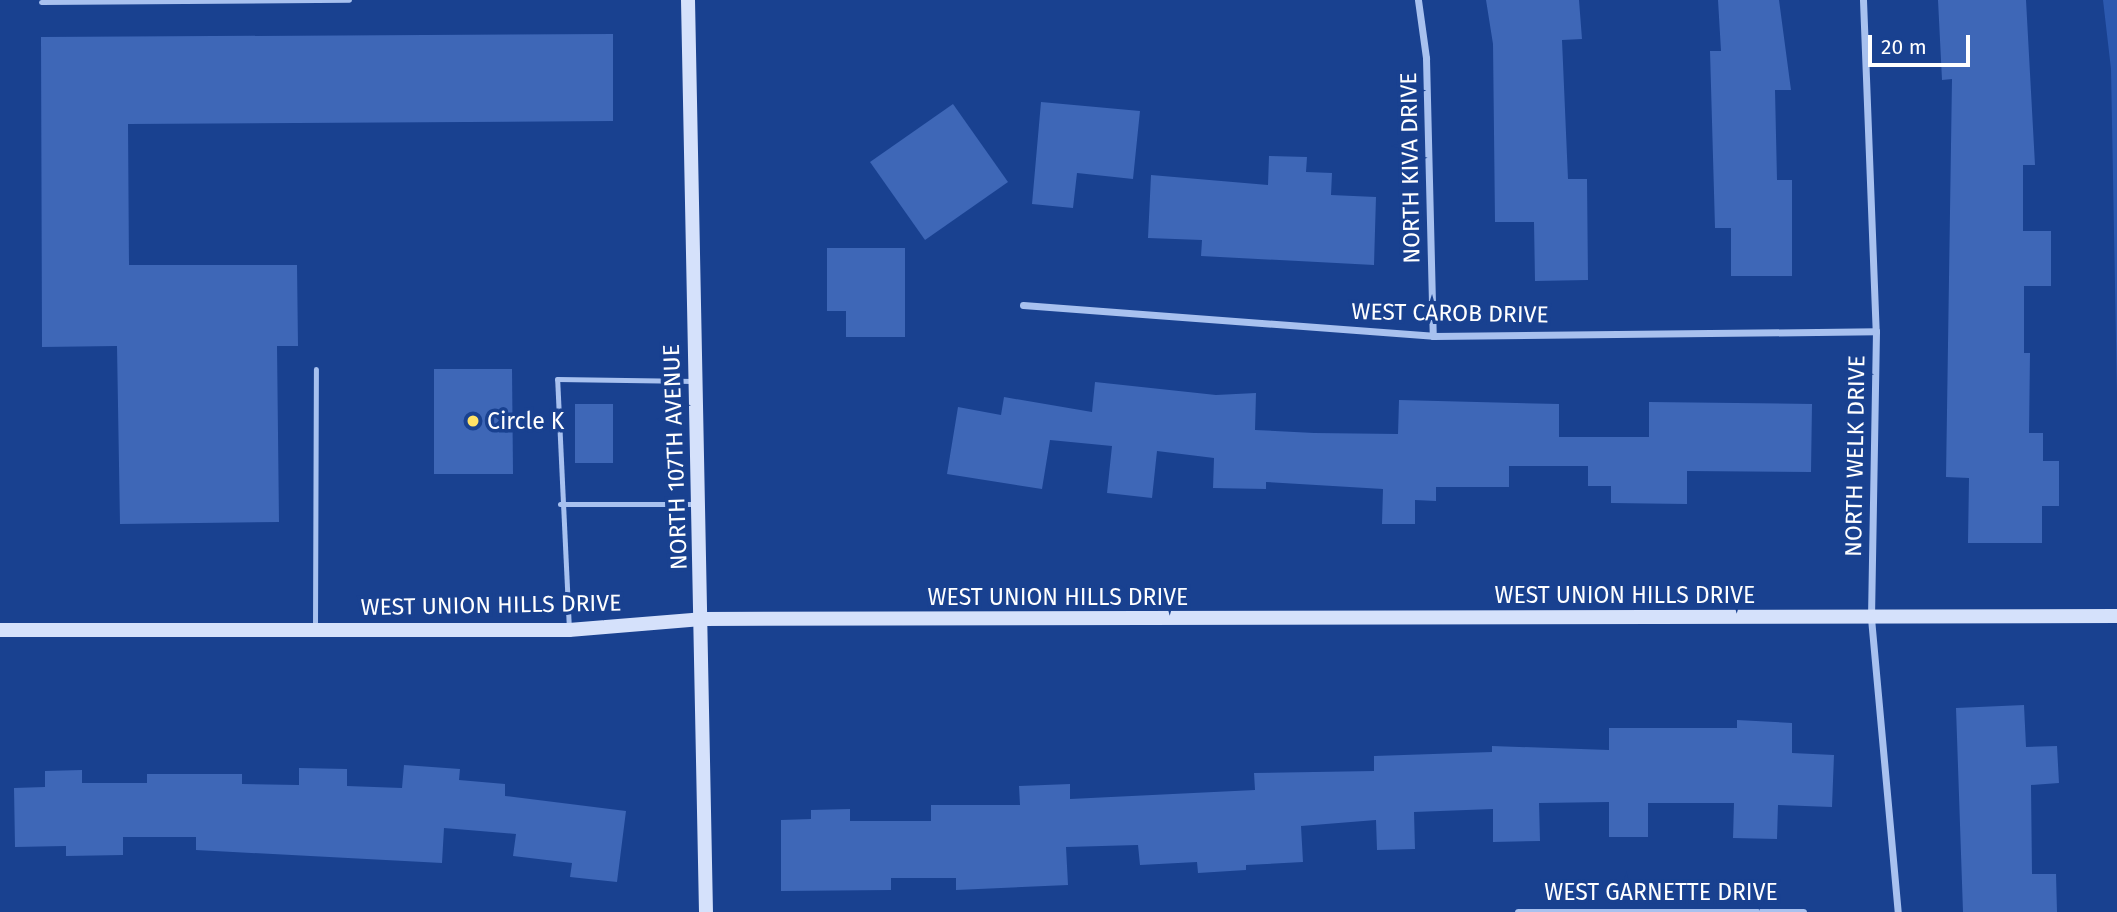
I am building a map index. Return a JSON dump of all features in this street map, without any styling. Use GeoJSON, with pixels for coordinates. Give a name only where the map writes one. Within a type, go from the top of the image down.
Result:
{"type":"FeatureCollection","features":[{"type":"Feature","properties":{"kind":"main road","name":"NORTH 107TH AVENUE"},"geometry":{"type":"LineString","coordinates":[[688,0],[706,912]]}},
{"type":"Feature","properties":{"kind":"main road","name":"WEST UNION HILLS DRIVE"},"geometry":{"type":"LineString","coordinates":[[0,630],[569,630],[702,619],[2117,616]]}},
{"type":"Feature","properties":{"kind":"street","name":"NORTH KIVA DRIVE"},"geometry":{"type":"LineString","coordinates":[[1418,0],[1426,58],[1433,336]]}},
{"type":"Feature","properties":{"kind":"street","name":"NORTH WELK DRIVE"},"geometry":{"type":"LineString","coordinates":[[1863,0],[1876,331],[1871,618],[1898,912]]}},
{"type":"Feature","properties":{"kind":"street","name":"WEST CAROB DRIVE"},"geometry":{"type":"LineString","coordinates":[[1023,305],[1433,336],[1876,331]]}},
{"type":"Feature","properties":{"kind":"street","name":"WEST GARNETTE DRIVE"},"geometry":{"type":"LineString","coordinates":[[1518,912],[1803,912]]}},
{"type":"Feature","properties":{"kind":"lane"},"geometry":{"type":"LineString","coordinates":[[41,2],[349,0]]}},
{"type":"Feature","properties":{"kind":"lane"},"geometry":{"type":"LineString","coordinates":[[315,630],[316,369]]}},
{"type":"Feature","properties":{"kind":"lane"},"geometry":{"type":"LineString","coordinates":[[569,630],[560,504],[557,379],[695,381]]}},
{"type":"Feature","properties":{"kind":"lane"},"geometry":{"type":"LineString","coordinates":[[560,504],[699,504]]}},
{"type":"Feature","properties":{"kind":"shaded area"},"geometry":{"type":"Polygon","coordinates":[[[2103,0],[2117,0],[2117,395],[2111,69],[2103,0]]]}},
{"type":"Feature","properties":{"kind":"building"},"geometry":{"type":"Polygon","coordinates":[[[1486,0],[1579,0],[1582,39],[1562,40],[1568,179],[1587,179],[1588,280],[1535,281],[1534,222],[1495,222],[1493,44],[1486,0]]]}},
{"type":"Feature","properties":{"kind":"building"},"geometry":{"type":"Polygon","coordinates":[[[1718,0],[1779,0],[1791,90],[1775,90],[1777,180],[1792,180],[1792,276],[1731,276],[1731,228],[1715,228],[1710,51],[1721,51],[1718,0]]]}},
{"type":"Feature","properties":{"kind":"building"},"geometry":{"type":"Polygon","coordinates":[[[1938,0],[2026,0],[2035,165],[2023,165],[2023,231],[2051,231],[2051,286],[2024,286],[2024,353],[2030,353],[2029,433],[2043,433],[2043,461],[2059,461],[2059,506],[2042,506],[2042,543],[1968,543],[1969,478],[1946,477],[1952,79],[1942,80],[1938,0]]]}},
{"type":"Feature","properties":{"kind":"building"},"geometry":{"type":"Polygon","coordinates":[[[613,34],[613,121],[128,124],[129,265],[297,265],[298,346],[277,346],[279,522],[120,524],[117,346],[42,347],[41,37],[613,34]]]}},
{"type":"Feature","properties":{"kind":"building"},"geometry":{"type":"Polygon","coordinates":[[[1041,102],[1140,111],[1133,179],[1077,173],[1073,208],[1032,204],[1041,102]]]}},
{"type":"Feature","properties":{"kind":"building"},"geometry":{"type":"Polygon","coordinates":[[[953,104],[1008,182],[925,240],[870,162],[953,104]]]}},
{"type":"Feature","properties":{"kind":"building"},"geometry":{"type":"Polygon","coordinates":[[[1269,156],[1307,157],[1306,172],[1332,173],[1331,195],[1376,197],[1374,265],[1201,256],[1202,240],[1148,238],[1151,175],[1268,185],[1269,156]]]}},
{"type":"Feature","properties":{"kind":"building"},"geometry":{"type":"Polygon","coordinates":[[[827,248],[905,248],[905,337],[846,337],[846,311],[827,311],[827,248]]]}},
{"type":"Feature","properties":{"kind":"building","name":"Circle K"},"geometry":{"type":"Polygon","coordinates":[[[434,369],[512,369],[513,474],[434,474],[434,369]]]}},
{"type":"Feature","properties":{"kind":"building"},"geometry":{"type":"Polygon","coordinates":[[[1095,382],[1216,395],[1256,393],[1255,430],[1314,433],[1398,434],[1399,400],[1559,404],[1559,437],[1649,437],[1649,402],[1812,404],[1811,472],[1687,471],[1687,504],[1611,503],[1611,486],[1588,486],[1588,466],[1509,466],[1509,487],[1436,487],[1436,501],[1415,500],[1415,524],[1382,524],[1383,489],[1266,482],[1266,489],[1213,488],[1214,458],[1157,451],[1152,498],[1107,493],[1112,446],[1050,440],[1042,489],[947,474],[958,407],[1001,415],[1004,397],[1092,412],[1095,382]]]}},
{"type":"Feature","properties":{"kind":"building"},"geometry":{"type":"Polygon","coordinates":[[[575,404],[613,404],[613,463],[575,463],[575,404]]]}},
{"type":"Feature","properties":{"kind":"building"},"geometry":{"type":"Polygon","coordinates":[[[2024,705],[2026,747],[2057,746],[2059,783],[2031,785],[2032,874],[2056,874],[2057,912],[1963,912],[1956,708],[2024,705]]]}},
{"type":"Feature","properties":{"kind":"building"},"geometry":{"type":"Polygon","coordinates":[[[1737,720],[1792,723],[1792,753],[1834,755],[1832,807],[1778,805],[1777,839],[1733,838],[1734,803],[1648,803],[1648,837],[1609,837],[1609,802],[1539,803],[1540,841],[1493,842],[1493,809],[1414,812],[1415,849],[1377,850],[1376,820],[1301,826],[1303,862],[1246,865],[1246,870],[1198,873],[1197,862],[1140,865],[1138,845],[1066,847],[1068,885],[956,890],[956,878],[891,878],[891,890],[781,891],[781,820],[811,819],[811,810],[850,809],[850,821],[931,821],[931,805],[1020,805],[1019,786],[1070,784],[1070,799],[1255,790],[1254,773],[1374,771],[1374,756],[1492,752],[1492,746],[1609,750],[1609,728],[1737,728],[1737,720]]]}},
{"type":"Feature","properties":{"kind":"building"},"geometry":{"type":"Polygon","coordinates":[[[404,765],[460,769],[459,780],[505,784],[505,796],[626,811],[617,882],[570,877],[572,863],[513,856],[516,834],[444,828],[442,863],[196,850],[196,837],[123,837],[123,855],[66,856],[66,846],[15,847],[14,788],[45,787],[45,771],[82,770],[82,783],[147,783],[147,774],[242,774],[242,784],[299,785],[299,768],[347,769],[347,786],[402,788],[404,765]]]}},
{"type":"Feature","properties":{"kind":"place","name":"Circle K"},"geometry":{"type":"Point","coordinates":[473,421]}}]}
